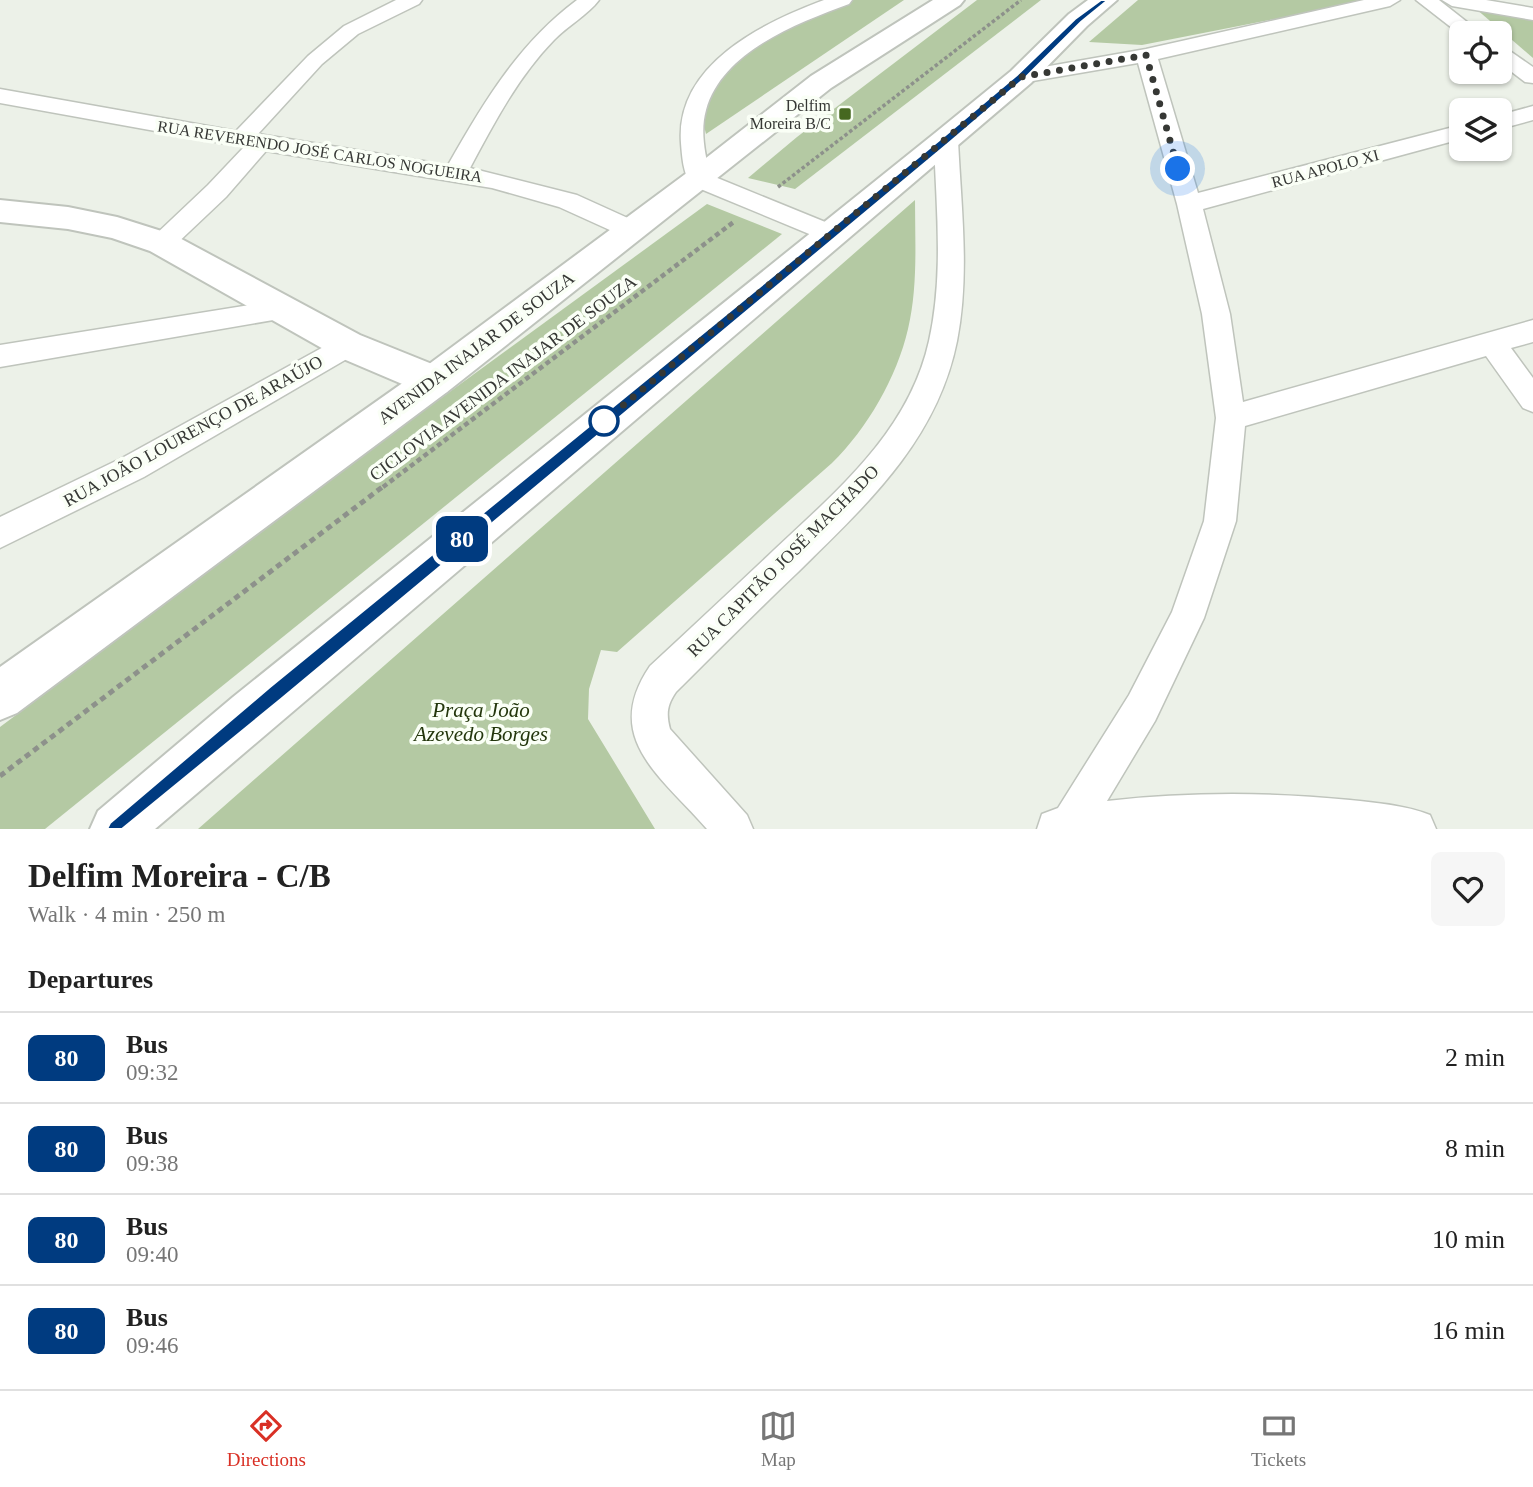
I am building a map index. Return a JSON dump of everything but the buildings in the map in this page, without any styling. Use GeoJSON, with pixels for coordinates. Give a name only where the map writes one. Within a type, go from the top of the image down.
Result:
{"type":"FeatureCollection","features":[{"type":"Feature","properties":{"kind":"main road","name":"AVENIDA INAJAR DE SOUZA"},"geometry":{"type":"LineString","coordinates":[[0,696],[434,381],[699,179],[821,82],[951,0]]}},
{"type":"Feature","properties":{"kind":"main road"},"geometry":{"type":"LineString","coordinates":[[116,829],[250,714],[946,140],[1021,77],[1078,20],[1104,0]]}},
{"type":"Feature","properties":{"kind":"main road"},"geometry":{"type":"LineString","coordinates":[[0,211],[104,225],[162,243],[347,345],[434,381]]}},
{"type":"Feature","properties":{"kind":"street"},"geometry":{"type":"LineString","coordinates":[[162,243],[217,191],[251,141],[315,60],[351,30],[412,0]]}},
{"type":"Feature","properties":{"kind":"street"},"geometry":{"type":"LineString","coordinates":[[455,173],[491,109],[517,70],[547,35],[589,0]]}},
{"type":"Feature","properties":{"kind":"street"},"geometry":{"type":"LineString","coordinates":[[831,233],[699,179],[692,148],[694,113],[706,86],[728,60],[804,5],[842,0]]}},
{"type":"Feature","properties":{"kind":"street"},"geometry":{"type":"LineString","coordinates":[[1021,77],[1146,55],[1390,0]]}},
{"type":"Feature","properties":{"kind":"street"},"geometry":{"type":"LineString","coordinates":[[1426,0],[1455,21]]}},
{"type":"Feature","properties":{"kind":"street"},"geometry":{"type":"LineString","coordinates":[[1452,0],[1533,14]]}},
{"type":"Feature","properties":{"kind":"street"},"geometry":{"type":"LineString","coordinates":[[1061,827],[1142,708],[1187,618],[1220,521],[1231,418],[1216,314],[1189,204],[1146,55]]}},
{"type":"Feature","properties":{"kind":"street"},"geometry":{"type":"LineString","coordinates":[[1512,61],[1533,76]]}},
{"type":"Feature","properties":{"kind":"street","name":"RUA REVERENDO JOSÉ CARLOS NOGUEIRA"},"geometry":{"type":"LineString","coordinates":[[0,96],[251,141],[493,180],[568,201],[632,230]]}},
{"type":"Feature","properties":{"kind":"street"},"geometry":{"type":"LineString","coordinates":[[1512,119],[1533,113]]}},
{"type":"Feature","properties":{"kind":"street","name":"RUA APOLO XI"},"geometry":{"type":"LineString","coordinates":[[1189,204],[1449,135]]}},
{"type":"Feature","properties":{"kind":"street","name":"RUA CAPITÃO JOSÉ MACHADO"},"geometry":{"type":"LineString","coordinates":[[733,829],[654,740],[648,718],[651,697],[663,679],[869,481],[905,433],[928,389],[943,343],[949,305],[951,263],[946,140]]}},
{"type":"Feature","properties":{"kind":"street"},"geometry":{"type":"LineString","coordinates":[[0,356],[281,310]]}},
{"type":"Feature","properties":{"kind":"street"},"geometry":{"type":"LineString","coordinates":[[1231,418],[1533,331]]}},
{"type":"Feature","properties":{"kind":"street"},"geometry":{"type":"LineString","coordinates":[[1492,343],[1533,400]]}},
{"type":"Feature","properties":{"kind":"street","name":"RUA JOÃO LOURENÇO DE ARAÚJO"},"geometry":{"type":"LineString","coordinates":[[0,533],[117,478],[347,345]]}},
{"type":"Feature","properties":{"kind":"street"},"geometry":{"type":"LineString","coordinates":[[1061,827],[1199,814],[1355,819],[1416,829]]}},
{"type":"Feature","properties":{"kind":"path","name":"CICLOVIA AVENIDA INAJAR DE SOUZA"},"geometry":{"type":"LineString","coordinates":[[0,776],[757,204],[1021,0]]}},
{"type":"Feature","properties":{"kind":"green space"},"geometry":{"type":"Polygon","coordinates":[[[840,0],[904,0],[706,134],[699,106],[737,55],[840,0]]]}},
{"type":"Feature","properties":{"kind":"green space"},"geometry":{"type":"Polygon","coordinates":[[[977,0],[1041,0],[795,189],[748,178],[797,137],[977,0]]]}},
{"type":"Feature","properties":{"kind":"green space"},"geometry":{"type":"Polygon","coordinates":[[[1138,0],[1372,0],[1142,45],[1089,42],[1138,0]]]}},
{"type":"Feature","properties":{"kind":"green space"},"geometry":{"type":"Polygon","coordinates":[[[1475,8],[1533,10],[1533,58],[1512,40],[1512,21],[1490,21],[1475,8]]]}},
{"type":"Feature","properties":{"kind":"green space","name":"Praça João Azevedo Borges"},"geometry":{"type":"Polygon","coordinates":[[[915,200],[915,281],[908,329],[888,384],[869,418],[832,463],[617,652],[601,650],[589,689],[588,719],[655,829],[198,829],[915,200]]]}},
{"type":"Feature","properties":{"kind":"green space"},"geometry":{"type":"Polygon","coordinates":[[[707,204],[782,234],[45,829],[0,829],[0,727],[418,415],[707,204]]]}},
{"type":"Feature","properties":{"kind":"bus line","name":"80"},"geometry":{"type":"LineString","coordinates":[[116,829],[275,693],[946,140],[1021,77],[1078,20],[1104,0]]}},
{"type":"Feature","properties":{"kind":"place","name":"Delfim Moreira B/C"},"geometry":{"type":"Point","coordinates":[845,114]}},
{"type":"Feature","properties":{"kind":"route"},"geometry":{"type":"LineString","coordinates":[[604,421],[1021,77],[1146,55],[1178,169]]}}]}
